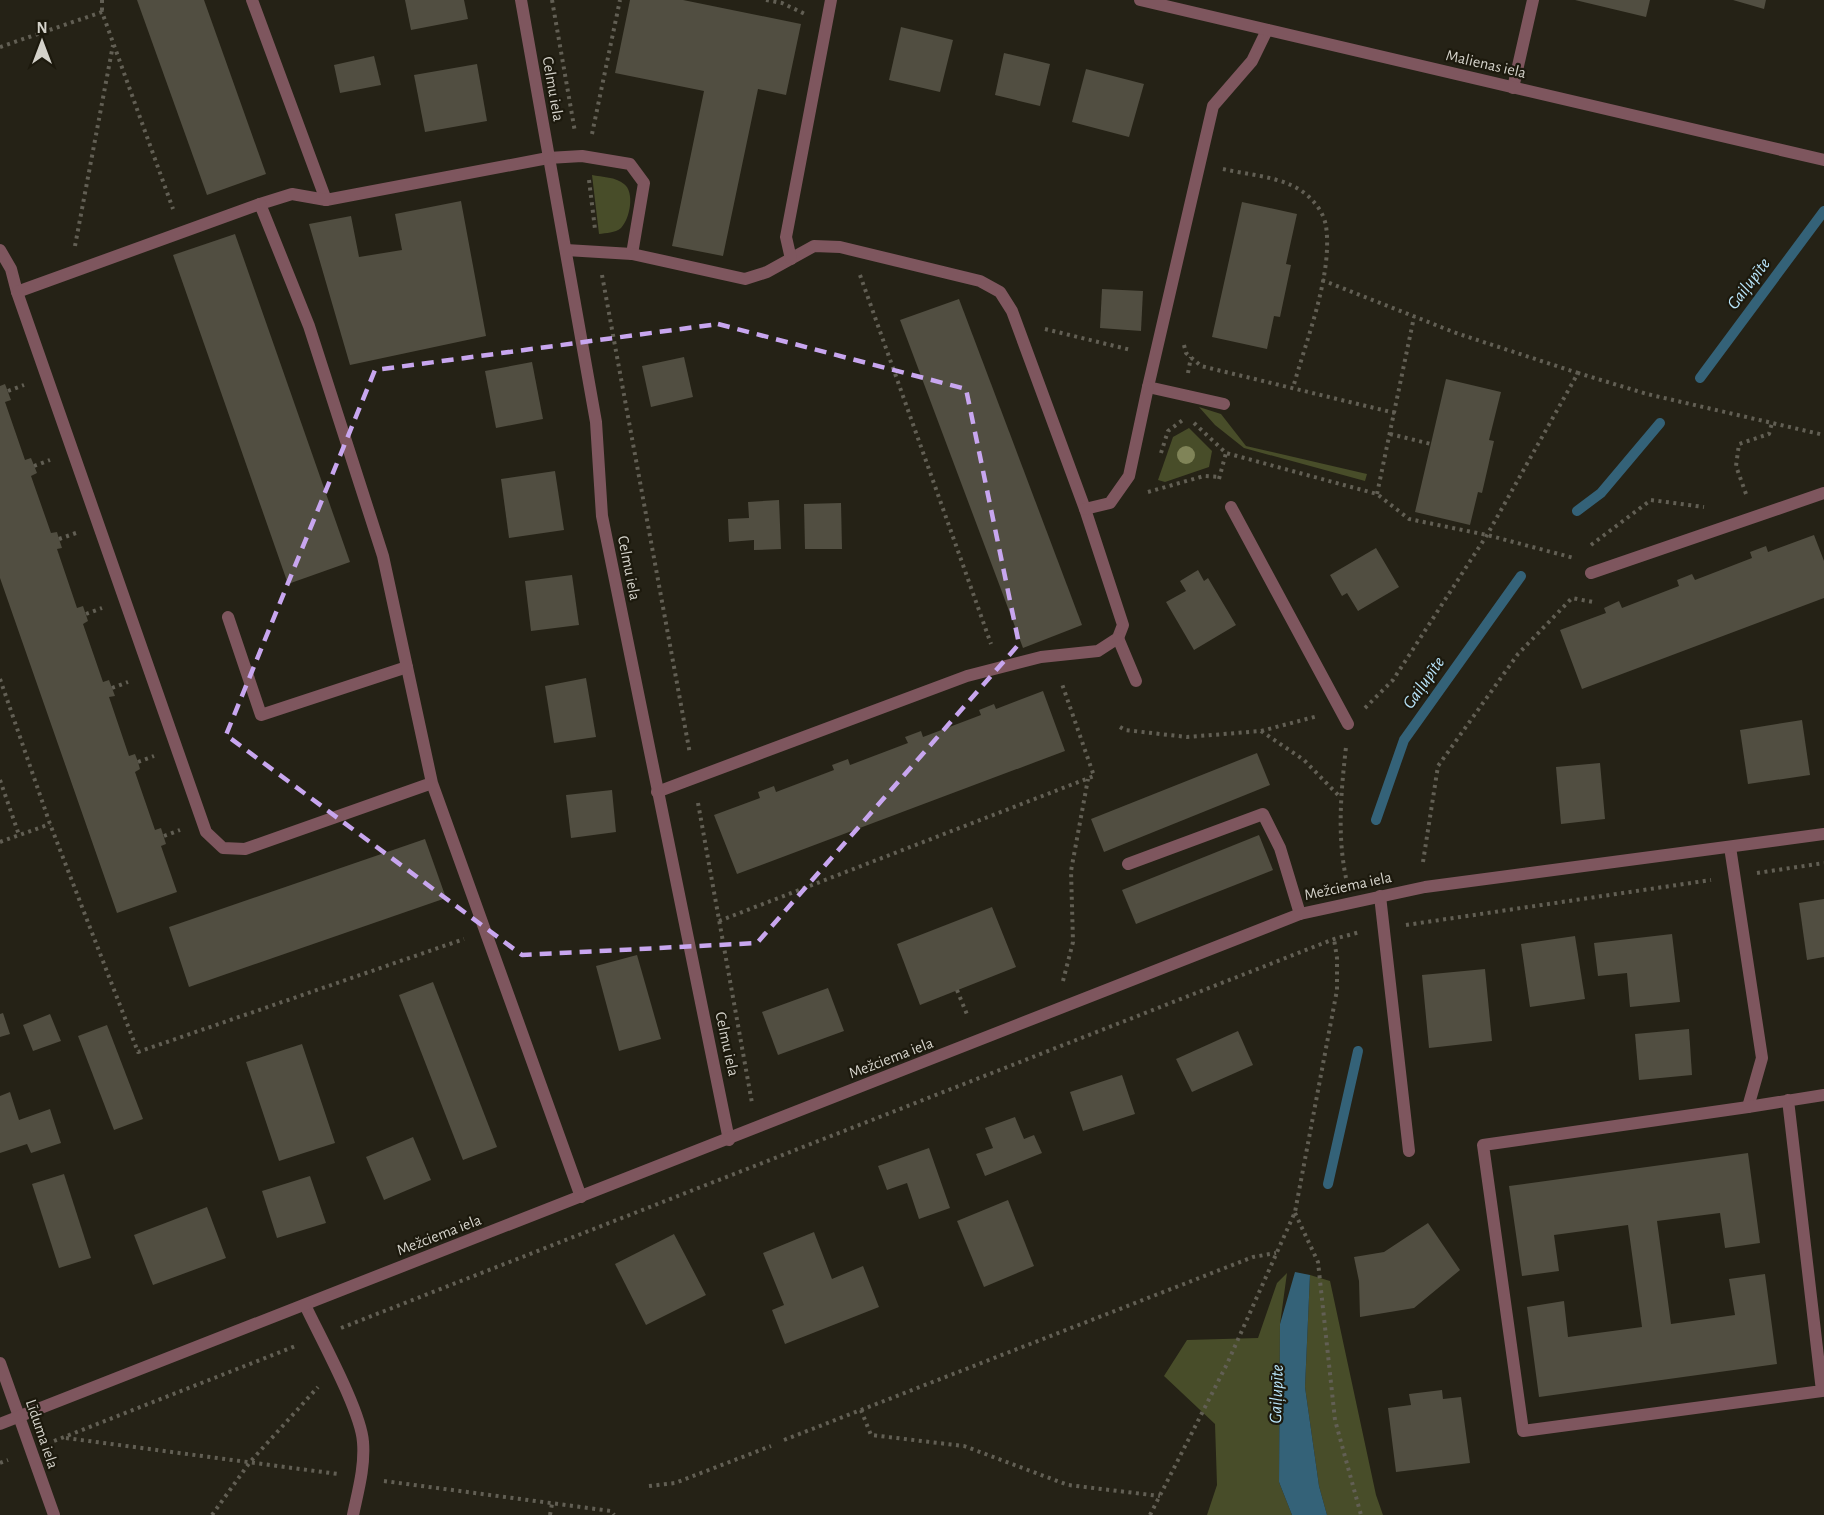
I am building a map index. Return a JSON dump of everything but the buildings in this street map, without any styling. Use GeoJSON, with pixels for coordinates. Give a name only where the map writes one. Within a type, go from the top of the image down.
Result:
{"type":"FeatureCollection","features":[{"type":"Feature","properties":{"kind":"street"},"geometry":{"type":"LineString","coordinates":[[252,0],[326,200]]}},
{"type":"Feature","properties":{"kind":"street","name":"Celmu iela"},"geometry":{"type":"LineString","coordinates":[[521,0],[596,422],[602,516],[729,1140]]}},
{"type":"Feature","properties":{"kind":"street"},"geometry":{"type":"LineString","coordinates":[[791,259],[786,237],[831,0]]}},
{"type":"Feature","properties":{"kind":"street","name":"Malienas iela"},"geometry":{"type":"LineString","coordinates":[[1140,0],[1824,160]]}},
{"type":"Feature","properties":{"kind":"street"},"geometry":{"type":"LineString","coordinates":[[1513,88],[1533,0]]}},
{"type":"Feature","properties":{"kind":"street"},"geometry":{"type":"LineString","coordinates":[[1085,509],[1110,503],[1129,476],[1213,106],[1251,61],[1267,30]]}},
{"type":"Feature","properties":{"kind":"street"},"geometry":{"type":"LineString","coordinates":[[17,292],[292,194],[326,200],[548,158],[582,156],[630,164],[644,183],[632,254]]}},
{"type":"Feature","properties":{"kind":"street"},"geometry":{"type":"LineString","coordinates":[[260,204],[309,326],[383,556],[432,783],[581,1197]]}},
{"type":"Feature","properties":{"kind":"street"},"geometry":{"type":"LineString","coordinates":[[566,250],[632,254],[745,279],[767,272],[814,246],[840,247],[980,281],[1000,292],[1016,322],[1120,609],[1123,625],[1119,638],[1136,681]]}},
{"type":"Feature","properties":{"kind":"street"},"geometry":{"type":"LineString","coordinates":[[0,249],[11,269],[17,292],[206,832],[223,848],[245,849],[432,783]]}},
{"type":"Feature","properties":{"kind":"street"},"geometry":{"type":"LineString","coordinates":[[1148,387],[1224,404]]}},
{"type":"Feature","properties":{"kind":"street"},"geometry":{"type":"LineString","coordinates":[[1591,573],[1824,493]]}},
{"type":"Feature","properties":{"kind":"street"},"geometry":{"type":"LineString","coordinates":[[1231,507],[1348,724]]}},
{"type":"Feature","properties":{"kind":"street"},"geometry":{"type":"LineString","coordinates":[[228,617],[261,715],[407,667]]}},
{"type":"Feature","properties":{"kind":"street"},"geometry":{"type":"LineString","coordinates":[[657,792],[967,675],[1041,657],[1098,651],[1119,638]]}},
{"type":"Feature","properties":{"kind":"street"},"geometry":{"type":"LineString","coordinates":[[1128,864],[1263,814],[1281,848],[1300,914]]}},
{"type":"Feature","properties":{"kind":"street","name":"Mežciema iela"},"geometry":{"type":"LineString","coordinates":[[0,1424],[729,1140],[1300,914],[1380,896],[1824,834]]}},
{"type":"Feature","properties":{"kind":"street"},"geometry":{"type":"LineString","coordinates":[[1730,847],[1762,1058],[1748,1107]]}},
{"type":"Feature","properties":{"kind":"street"},"geometry":{"type":"LineString","coordinates":[[1380,896],[1409,1151]]}},
{"type":"Feature","properties":{"kind":"street"},"geometry":{"type":"LineString","coordinates":[[1788,1100],[1822,1391],[1523,1431],[1483,1145],[1748,1107],[1788,1100],[1824,1095]]}},
{"type":"Feature","properties":{"kind":"street"},"geometry":{"type":"LineString","coordinates":[[305,1305],[363,1439],[361,1478],[353,1515]]}},
{"type":"Feature","properties":{"kind":"street","name":"Līduma iela"},"geometry":{"type":"LineString","coordinates":[[0,1363],[54,1515]]}},
{"type":"Feature","properties":{"kind":"path"},"geometry":{"type":"LineString","coordinates":[[102,0],[102,12],[182,233]]}},
{"type":"Feature","properties":{"kind":"path"},"geometry":{"type":"LineString","coordinates":[[552,0],[582,156],[588,176],[598,252],[752,1104]]}},
{"type":"Feature","properties":{"kind":"path"},"geometry":{"type":"LineString","coordinates":[[582,156],[591,140],[620,0]]}},
{"type":"Feature","properties":{"kind":"path"},"geometry":{"type":"LineString","coordinates":[[766,0],[782,3],[809,16],[828,19]]}},
{"type":"Feature","properties":{"kind":"path"},"geometry":{"type":"LineString","coordinates":[[0,47],[102,12]]}},
{"type":"Feature","properties":{"kind":"path"},"geometry":{"type":"LineString","coordinates":[[69,273],[114,44]]}},
{"type":"Feature","properties":{"kind":"path"},"geometry":{"type":"LineString","coordinates":[[1199,163],[1292,185],[1310,198],[1320,209],[1326,224],[1326,256],[1322,280],[1293,388]]}},
{"type":"Feature","properties":{"kind":"path"},"geometry":{"type":"LineString","coordinates":[[862,252],[858,272],[989,638],[997,668]]}},
{"type":"Feature","properties":{"kind":"path"},"geometry":{"type":"LineString","coordinates":[[1322,280],[1414,317],[1578,373],[1647,394],[1824,435]]}},
{"type":"Feature","properties":{"kind":"path"},"geometry":{"type":"LineString","coordinates":[[1377,494],[1414,317]]}},
{"type":"Feature","properties":{"kind":"path"},"geometry":{"type":"LineString","coordinates":[[1016,322],[1155,356]]}},
{"type":"Feature","properties":{"kind":"path"},"geometry":{"type":"LineString","coordinates":[[1182,335],[1186,353],[1201,366],[1395,413]]}},
{"type":"Feature","properties":{"kind":"path"},"geometry":{"type":"LineString","coordinates":[[1191,357],[1183,412],[1226,453],[1377,494],[1409,519],[1487,535],[1575,558]]}},
{"type":"Feature","properties":{"kind":"path"},"geometry":{"type":"LineString","coordinates":[[1346,878],[1340,848],[1340,797],[1348,724],[1393,680],[1487,535],[1578,373]]}},
{"type":"Feature","properties":{"kind":"path"},"geometry":{"type":"LineString","coordinates":[[8,391],[30,383]]}},
{"type":"Feature","properties":{"kind":"path"},"geometry":{"type":"LineString","coordinates":[[1159,461],[1168,431],[1187,417]]}},
{"type":"Feature","properties":{"kind":"path"},"geometry":{"type":"LineString","coordinates":[[1749,503],[1736,466],[1739,444],[1769,434],[1772,423]]}},
{"type":"Feature","properties":{"kind":"path"},"geometry":{"type":"LineString","coordinates":[[1390,434],[1431,444]]}},
{"type":"Feature","properties":{"kind":"path"},"geometry":{"type":"LineString","coordinates":[[1379,446],[1387,448]]}},
{"type":"Feature","properties":{"kind":"path"},"geometry":{"type":"LineString","coordinates":[[1226,453],[1219,477],[1231,507]]}},
{"type":"Feature","properties":{"kind":"path"},"geometry":{"type":"LineString","coordinates":[[34,466],[56,457]]}},
{"type":"Feature","properties":{"kind":"path"},"geometry":{"type":"LineString","coordinates":[[1122,486],[1140,494],[1204,476],[1219,477]]}},
{"type":"Feature","properties":{"kind":"path"},"geometry":{"type":"LineString","coordinates":[[1150,492],[1153,482]]}},
{"type":"Feature","properties":{"kind":"path"},"geometry":{"type":"LineString","coordinates":[[60,539],[82,531]]}},
{"type":"Feature","properties":{"kind":"path"},"geometry":{"type":"LineString","coordinates":[[1423,862],[1438,766],[1518,654],[1572,598],[1593,602]]}},
{"type":"Feature","properties":{"kind":"path"},"geometry":{"type":"LineString","coordinates":[[86,614],[108,605]]}},
{"type":"Feature","properties":{"kind":"path"},"geometry":{"type":"LineString","coordinates":[[0,679],[51,824],[138,1052],[485,932]]}},
{"type":"Feature","properties":{"kind":"path"},"geometry":{"type":"LineString","coordinates":[[112,688],[135,679]]}},
{"type":"Feature","properties":{"kind":"path"},"geometry":{"type":"LineString","coordinates":[[719,921],[1094,776],[1062,684]]}},
{"type":"Feature","properties":{"kind":"path"},"geometry":{"type":"LineString","coordinates":[[1120,727],[1125,730],[1187,737],[1260,731],[1325,714],[1342,713]]}},
{"type":"Feature","properties":{"kind":"path"},"geometry":{"type":"LineString","coordinates":[[1260,731],[1304,760],[1340,797]]}},
{"type":"Feature","properties":{"kind":"path"},"geometry":{"type":"LineString","coordinates":[[138,762],[161,753]]}},
{"type":"Feature","properties":{"kind":"path"},"geometry":{"type":"LineString","coordinates":[[1063,981],[1073,942],[1071,871],[1088,778]]}},
{"type":"Feature","properties":{"kind":"path"},"geometry":{"type":"LineString","coordinates":[[0,780],[19,835]]}},
{"type":"Feature","properties":{"kind":"path"},"geometry":{"type":"LineString","coordinates":[[0,842],[51,824]]}},
{"type":"Feature","properties":{"kind":"path"},"geometry":{"type":"LineString","coordinates":[[164,836],[187,827]]}},
{"type":"Feature","properties":{"kind":"path"},"geometry":{"type":"LineString","coordinates":[[614,1515],[610,1511],[64,1438],[1334,939],[1383,928],[1824,863]]}},
{"type":"Feature","properties":{"kind":"path"},"geometry":{"type":"LineString","coordinates":[[1150,1515],[1227,1364],[1295,1212],[1337,990],[1338,958],[1334,939]]}},
{"type":"Feature","properties":{"kind":"path"},"geometry":{"type":"LineString","coordinates":[[957,990],[969,1018]]}},
{"type":"Feature","properties":{"kind":"path"},"geometry":{"type":"LineString","coordinates":[[1295,1212],[1318,1262],[1335,1420],[1361,1515]]}},
{"type":"Feature","properties":{"kind":"path"},"geometry":{"type":"LineString","coordinates":[[784,1440],[1253,1257],[1276,1253]]}},
{"type":"Feature","properties":{"kind":"path"},"geometry":{"type":"LineString","coordinates":[[212,1515],[249,1462],[334,1368]]}},
{"type":"Feature","properties":{"kind":"path"},"geometry":{"type":"LineString","coordinates":[[861,1410],[871,1435],[964,1446],[1068,1485],[1160,1496]]}},
{"type":"Feature","properties":{"kind":"path"},"geometry":{"type":"LineString","coordinates":[[649,1486],[675,1484],[771,1446]]}},
{"type":"Feature","properties":{"kind":"path"},"geometry":{"type":"LineString","coordinates":[[550,1515],[552,1504]]}},
{"type":"Feature","properties":{"kind":"highlighted area"},"geometry":{"type":"Polygon","coordinates":[[[718,324],[966,389],[1019,644],[757,943],[522,955],[226,735],[375,370],[718,324]]]}},
{"type":"Feature","properties":{"kind":"green space"},"geometry":{"type":"Polygon","coordinates":[[[592,175],[617,180],[627,188],[630,199],[629,212],[624,224],[616,231],[599,234],[592,175]]]}},
{"type":"Feature","properties":{"kind":"green space"},"geometry":{"type":"Polygon","coordinates":[[[1199,407],[1221,414],[1246,446],[1367,474],[1365,481],[1244,448],[1215,425],[1199,407]]]}},
{"type":"Feature","properties":{"kind":"green space"},"geometry":{"type":"Polygon","coordinates":[[[1189,428],[1212,451],[1209,467],[1165,482],[1158,480],[1173,437],[1189,428]]]}},
{"type":"Feature","properties":{"kind":"green space"},"geometry":{"type":"Polygon","coordinates":[[[1287,1273],[1280,1324],[1279,1482],[1292,1515],[1207,1515],[1217,1485],[1215,1424],[1164,1376],[1187,1340],[1258,1338],[1277,1283],[1287,1273]]]}},
{"type":"Feature","properties":{"kind":"green space"},"geometry":{"type":"Polygon","coordinates":[[[1310,1275],[1330,1281],[1376,1495],[1383,1515],[1327,1515],[1319,1486],[1305,1387],[1310,1275]]]}},
{"type":"Feature","properties":{"kind":"water"},"geometry":{"type":"Polygon","coordinates":[[[1295,1272],[1310,1275],[1305,1387],[1319,1486],[1327,1515],[1292,1515],[1279,1482],[1280,1324],[1295,1272]]]}},
{"type":"Feature","properties":{"kind":"waterway","name":"Gaiļupīte"},"geometry":{"type":"LineString","coordinates":[[1700,378],[1824,211]]}},
{"type":"Feature","properties":{"kind":"waterway","name":"Gaiļupīte"},"geometry":{"type":"LineString","coordinates":[[1577,511],[1601,493],[1660,423]]}},
{"type":"Feature","properties":{"kind":"waterway","name":"Gaiļupīte"},"geometry":{"type":"LineString","coordinates":[[1376,820],[1404,740],[1521,576]]}},
{"type":"Feature","properties":{"kind":"waterway","name":"Gaiļupīte"},"geometry":{"type":"LineString","coordinates":[[1328,1184],[1358,1051]]}}]}
